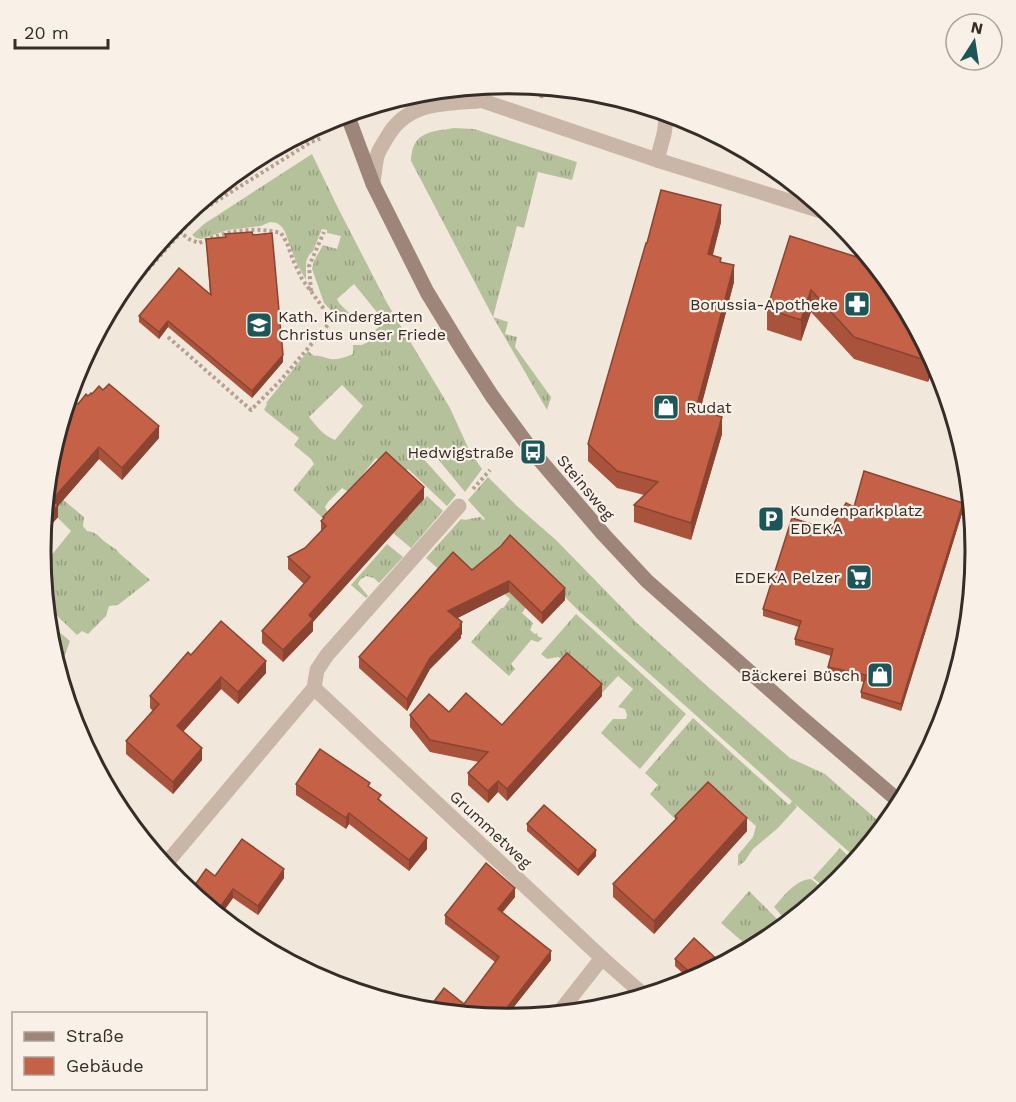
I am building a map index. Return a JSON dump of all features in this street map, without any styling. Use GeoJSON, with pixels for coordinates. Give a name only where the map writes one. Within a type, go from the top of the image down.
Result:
{"type":"FeatureCollection","features":[{"type":"Feature","properties":{"kind":"main road","name":"Steinsweg"},"geometry":{"type":"LineString","coordinates":[[350,122],[373,184],[427,292],[487,387],[533,452],[647,581],[893,797]]}},
{"type":"Feature","properties":{"kind":"street"},"geometry":{"type":"LineString","coordinates":[[470,96],[657,160],[809,207]]}},
{"type":"Feature","properties":{"kind":"street"},"geometry":{"type":"LineString","coordinates":[[373,184],[378,155],[391,130],[402,118],[429,106],[483,101]]}},
{"type":"Feature","properties":{"kind":"street"},"geometry":{"type":"LineString","coordinates":[[657,160],[666,122]]}},
{"type":"Feature","properties":{"kind":"street"},"geometry":{"type":"LineString","coordinates":[[171,859],[314,688],[317,670],[327,655],[459,506]]}},
{"type":"Feature","properties":{"kind":"street","name":"Grummetweg"},"geometry":{"type":"LineString","coordinates":[[314,688],[637,989]]}},
{"type":"Feature","properties":{"kind":"street"},"geometry":{"type":"LineString","coordinates":[[566,1004],[602,958]]}},
{"type":"Feature","properties":{"kind":"path"},"geometry":{"type":"LineString","coordinates":[[207,207],[311,142],[322,138]]}},
{"type":"Feature","properties":{"kind":"path"},"geometry":{"type":"LineString","coordinates":[[142,278],[187,226]]}},
{"type":"Feature","properties":{"kind":"path"},"geometry":{"type":"LineString","coordinates":[[168,337],[251,410],[280,381],[332,320],[302,279],[281,232],[265,229],[238,231],[216,235],[199,243],[181,233]]}},
{"type":"Feature","properties":{"kind":"path"},"geometry":{"type":"LineString","coordinates":[[311,292],[309,266],[324,232]]}},
{"type":"Feature","properties":{"kind":"green space"},"geometry":{"type":"Polygon","coordinates":[[[454,128],[474,129],[577,162],[572,180],[538,172],[524,228],[517,226],[493,317],[411,161],[412,151],[418,139],[430,133],[454,128]]]}},
{"type":"Feature","properties":{"kind":"green space"},"geometry":{"type":"Polygon","coordinates":[[[312,154],[387,303],[450,408],[470,452],[482,469],[465,492],[428,447],[420,455],[456,495],[447,506],[408,469],[402,477],[376,458],[349,492],[342,488],[328,502],[325,507],[331,526],[293,490],[314,464],[294,445],[299,438],[264,410],[266,403],[308,351],[314,356],[331,359],[348,356],[353,354],[353,345],[368,342],[368,336],[385,322],[354,284],[337,299],[351,315],[350,317],[337,321],[324,303],[312,269],[314,261],[323,245],[337,249],[341,236],[327,233],[327,230],[322,229],[306,262],[306,280],[297,264],[285,232],[277,223],[270,222],[261,226],[228,230],[201,239],[192,235],[204,224],[312,154]],[[342,385],[309,417],[324,433],[335,440],[363,406],[342,385]]]}},
{"type":"Feature","properties":{"kind":"green space"},"geometry":{"type":"Polygon","coordinates":[[[493,317],[508,322],[505,334],[517,337],[515,347],[551,397],[547,410],[493,317]]]}},
{"type":"Feature","properties":{"kind":"green space"},"geometry":{"type":"Polygon","coordinates":[[[488,477],[556,540],[637,623],[707,686],[790,758],[825,774],[877,820],[852,852],[851,853],[795,804],[797,807],[778,828],[753,849],[744,862],[738,866],[738,855],[753,837],[756,826],[717,793],[683,827],[650,794],[658,785],[645,773],[693,718],[789,805],[792,801],[579,611],[511,544],[526,607],[522,613],[533,623],[530,630],[543,638],[538,642],[531,640],[511,664],[515,669],[509,676],[471,642],[510,599],[483,575],[442,572],[426,558],[461,519],[481,517],[485,519],[468,500],[488,477]]]}},
{"type":"Feature","properties":{"kind":"green space"},"geometry":{"type":"Polygon","coordinates":[[[55,493],[84,517],[83,526],[87,531],[96,534],[116,549],[150,580],[118,605],[109,606],[106,616],[88,634],[82,631],[77,635],[55,611],[51,556],[71,531],[53,513],[55,493]]]}},
{"type":"Feature","properties":{"kind":"green space"},"geometry":{"type":"Polygon","coordinates":[[[427,496],[443,511],[411,548],[393,533],[427,496]]]}},
{"type":"Feature","properties":{"kind":"green space"},"geometry":{"type":"Polygon","coordinates":[[[387,544],[403,557],[379,583],[374,578],[366,576],[360,580],[358,584],[368,596],[366,598],[351,585],[387,544]]]}},
{"type":"Feature","properties":{"kind":"green space"},"geometry":{"type":"Polygon","coordinates":[[[576,614],[686,714],[640,769],[601,733],[613,719],[626,719],[625,709],[618,707],[633,689],[618,676],[602,693],[564,660],[558,657],[547,659],[541,654],[576,614]]]}},
{"type":"Feature","properties":{"kind":"green space"},"geometry":{"type":"Polygon","coordinates":[[[59,632],[70,641],[64,657],[59,632]]]}},
{"type":"Feature","properties":{"kind":"green space"},"geometry":{"type":"Polygon","coordinates":[[[840,848],[848,856],[821,884],[813,878],[840,848]]]}},
{"type":"Feature","properties":{"kind":"green space"},"geometry":{"type":"Polygon","coordinates":[[[811,879],[819,886],[783,916],[774,907],[795,885],[811,879]]]}},
{"type":"Feature","properties":{"kind":"green space"},"geometry":{"type":"Polygon","coordinates":[[[749,891],[778,920],[743,942],[721,923],[749,891]]]}},
{"type":"Feature","properties":{"kind":"building","name":"Rudat"},"geometry":{"type":"Polygon","coordinates":[[[661,190],[721,205],[708,254],[721,258],[720,262],[734,265],[696,409],[722,417],[691,523],[634,505],[658,482],[617,471],[588,444],[661,190]]]}},
{"type":"Feature","properties":{"kind":"building"},"geometry":{"type":"Polygon","coordinates":[[[252,232],[253,235],[272,233],[283,355],[252,391],[168,321],[159,332],[139,316],[179,268],[211,295],[206,239],[226,237],[225,234],[252,232]]]}},
{"type":"Feature","properties":{"kind":"building"},"geometry":{"type":"Polygon","coordinates":[[[790,236],[858,257],[904,322],[923,359],[854,337],[811,290],[801,320],[767,309],[790,236]]]}},
{"type":"Feature","properties":{"kind":"building"},"geometry":{"type":"Polygon","coordinates":[[[109,384],[159,426],[122,468],[99,447],[54,497],[60,462],[76,402],[78,404],[86,394],[88,396],[92,394],[99,386],[103,390],[109,384]]]}},
{"type":"Feature","properties":{"kind":"building"},"geometry":{"type":"Polygon","coordinates":[[[386,452],[424,487],[309,615],[313,619],[283,650],[262,631],[310,577],[288,557],[305,548],[326,526],[321,521],[323,517],[386,452]]]}},
{"type":"Feature","properties":{"kind":"building","name":"EDEKA Pelzer"},"geometry":{"type":"Polygon","coordinates":[[[864,471],[962,503],[901,704],[861,692],[866,675],[828,667],[833,649],[795,639],[801,621],[763,609],[792,518],[830,530],[846,503],[854,507],[864,471]]]}},
{"type":"Feature","properties":{"kind":"building"},"geometry":{"type":"Polygon","coordinates":[[[510,535],[565,588],[542,613],[509,581],[448,611],[462,622],[461,626],[430,658],[407,699],[359,657],[453,552],[472,570],[501,546],[510,535]]]}},
{"type":"Feature","properties":{"kind":"building"},"geometry":{"type":"Polygon","coordinates":[[[221,621],[266,661],[238,692],[221,677],[177,726],[202,748],[173,782],[126,741],[159,704],[150,696],[188,652],[191,655],[221,621]]]}},
{"type":"Feature","properties":{"kind":"building"},"geometry":{"type":"Polygon","coordinates":[[[567,653],[602,684],[507,789],[498,781],[488,791],[468,773],[488,752],[430,740],[410,715],[429,694],[449,712],[466,693],[502,725],[567,653]]]}},
{"type":"Feature","properties":{"kind":"building"},"geometry":{"type":"Polygon","coordinates":[[[320,749],[370,783],[368,786],[381,795],[378,799],[427,838],[409,860],[349,813],[346,818],[296,784],[320,749]]]}},
{"type":"Feature","properties":{"kind":"building"},"geometry":{"type":"Polygon","coordinates":[[[708,782],[747,818],[654,921],[613,884],[677,818],[675,816],[708,782]]]}},
{"type":"Feature","properties":{"kind":"building"},"geometry":{"type":"Polygon","coordinates":[[[544,805],[596,850],[578,870],[527,824],[544,805]]]}},
{"type":"Feature","properties":{"kind":"building"},"geometry":{"type":"Polygon","coordinates":[[[242,839],[284,869],[258,906],[233,889],[221,906],[196,884],[206,869],[215,876],[242,839]]]}},
{"type":"Feature","properties":{"kind":"building"},"geometry":{"type":"Polygon","coordinates":[[[486,863],[515,888],[498,909],[551,951],[507,1008],[434,1002],[444,988],[464,1004],[499,957],[445,915],[486,863]]]}},
{"type":"Feature","properties":{"kind":"building"},"geometry":{"type":"Polygon","coordinates":[[[694,938],[716,958],[688,971],[675,959],[694,938]]]}},
{"type":"Feature","properties":{"kind":"place","name":"Borussia-Apotheke"},"geometry":{"type":"Point","coordinates":[857,304]}},
{"type":"Feature","properties":{"kind":"place","name":"Kath. Kindergarten Christus unser Friede"},"geometry":{"type":"Point","coordinates":[259,325]}},
{"type":"Feature","properties":{"kind":"place","name":"Rudat"},"geometry":{"type":"Point","coordinates":[666,407]}},
{"type":"Feature","properties":{"kind":"place","name":"Hedwigstraße"},"geometry":{"type":"Point","coordinates":[533,452]}},
{"type":"Feature","properties":{"kind":"place","name":"Kundenparkplatz EDEKA"},"geometry":{"type":"Point","coordinates":[771,519]}},
{"type":"Feature","properties":{"kind":"place","name":"EDEKA Pelzer"},"geometry":{"type":"Point","coordinates":[859,577]}},
{"type":"Feature","properties":{"kind":"place","name":"Bäckerei Büsch"},"geometry":{"type":"Point","coordinates":[880,675]}}]}
